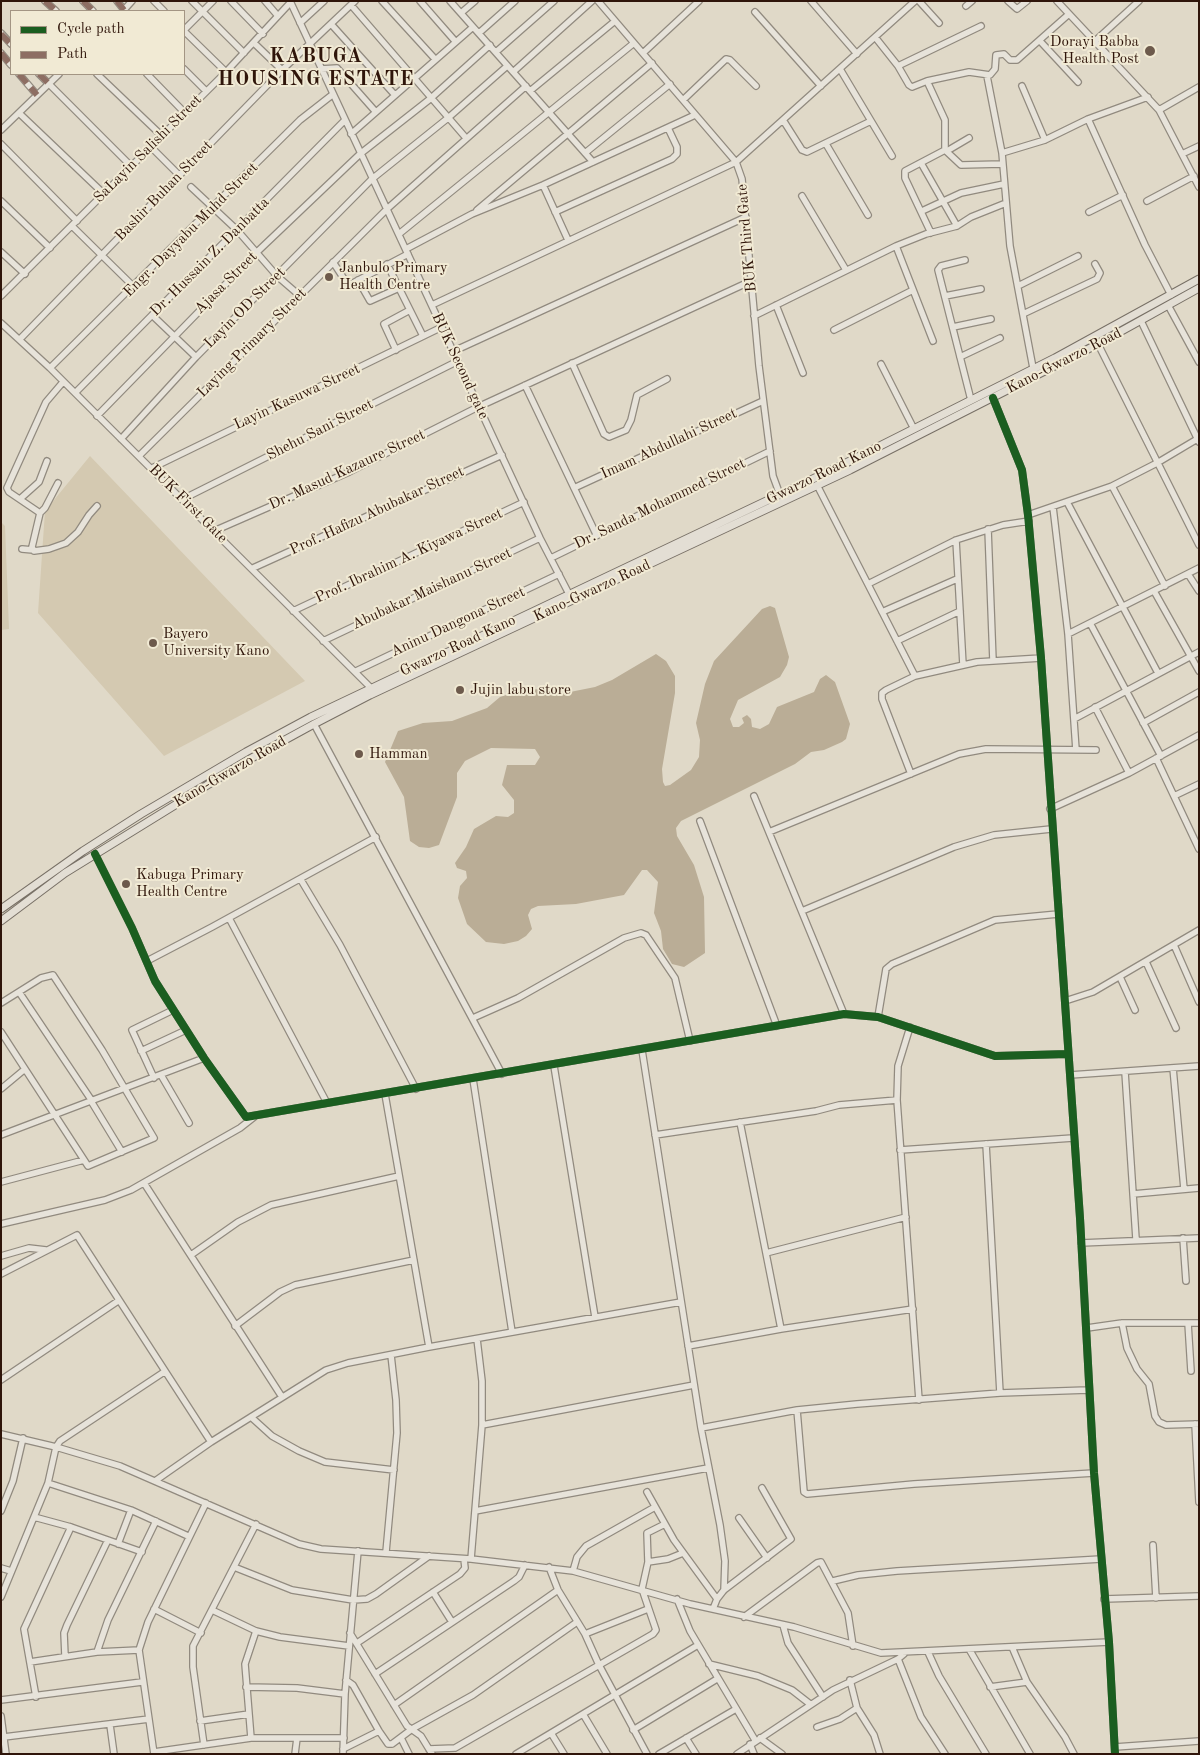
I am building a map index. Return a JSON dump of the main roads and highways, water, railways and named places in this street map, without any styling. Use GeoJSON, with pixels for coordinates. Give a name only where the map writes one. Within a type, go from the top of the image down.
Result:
{"type":"FeatureCollection","features":[{"type":"Feature","properties":{"kind":"main road","name":"Gwarzo Road Kano"},"geometry":{"type":"LineString","coordinates":[[1,908],[116,830],[273,737],[371,688],[878,447],[1033,368],[1199,279]]}},
{"type":"Feature","properties":{"kind":"main road","name":"Kano-Gwarzo Road"},"geometry":{"type":"LineString","coordinates":[[1,921],[65,873],[95,854],[277,744],[314,724],[881,454],[1141,322],[1199,288]]}},
{"type":"Feature","properties":{"kind":"main road"},"geometry":{"type":"LineString","coordinates":[[878,447],[881,454]]}},
{"type":"Feature","properties":{"kind":"main road"},"geometry":{"type":"LineString","coordinates":[[273,737],[277,744]]}},
{"type":"Feature","properties":{"kind":"place","name":"Dorayi Babba Health Post"},"geometry":{"type":"Point","coordinates":[1150,51]}},
{"type":"Feature","properties":{"kind":"place","name":"Janbulo Primary Health Centre"},"geometry":{"type":"Point","coordinates":[329,277]}},
{"type":"Feature","properties":{"kind":"place","name":"Bayero University Kano"},"geometry":{"type":"Point","coordinates":[153,643]}},
{"type":"Feature","properties":{"kind":"place","name":"Jujin labu store"},"geometry":{"type":"Point","coordinates":[460,690]}},
{"type":"Feature","properties":{"kind":"place","name":"Hamman"},"geometry":{"type":"Point","coordinates":[359,754]}},
{"type":"Feature","properties":{"kind":"place","name":"Kabuga Primary Health Centre"},"geometry":{"type":"Point","coordinates":[126,884]}},
{"type":"Feature","properties":{"kind":"district","name":"KABUGA HOUSING ESTATE"},"geometry":{"type":"Point","coordinates":[316,68]}}]}
